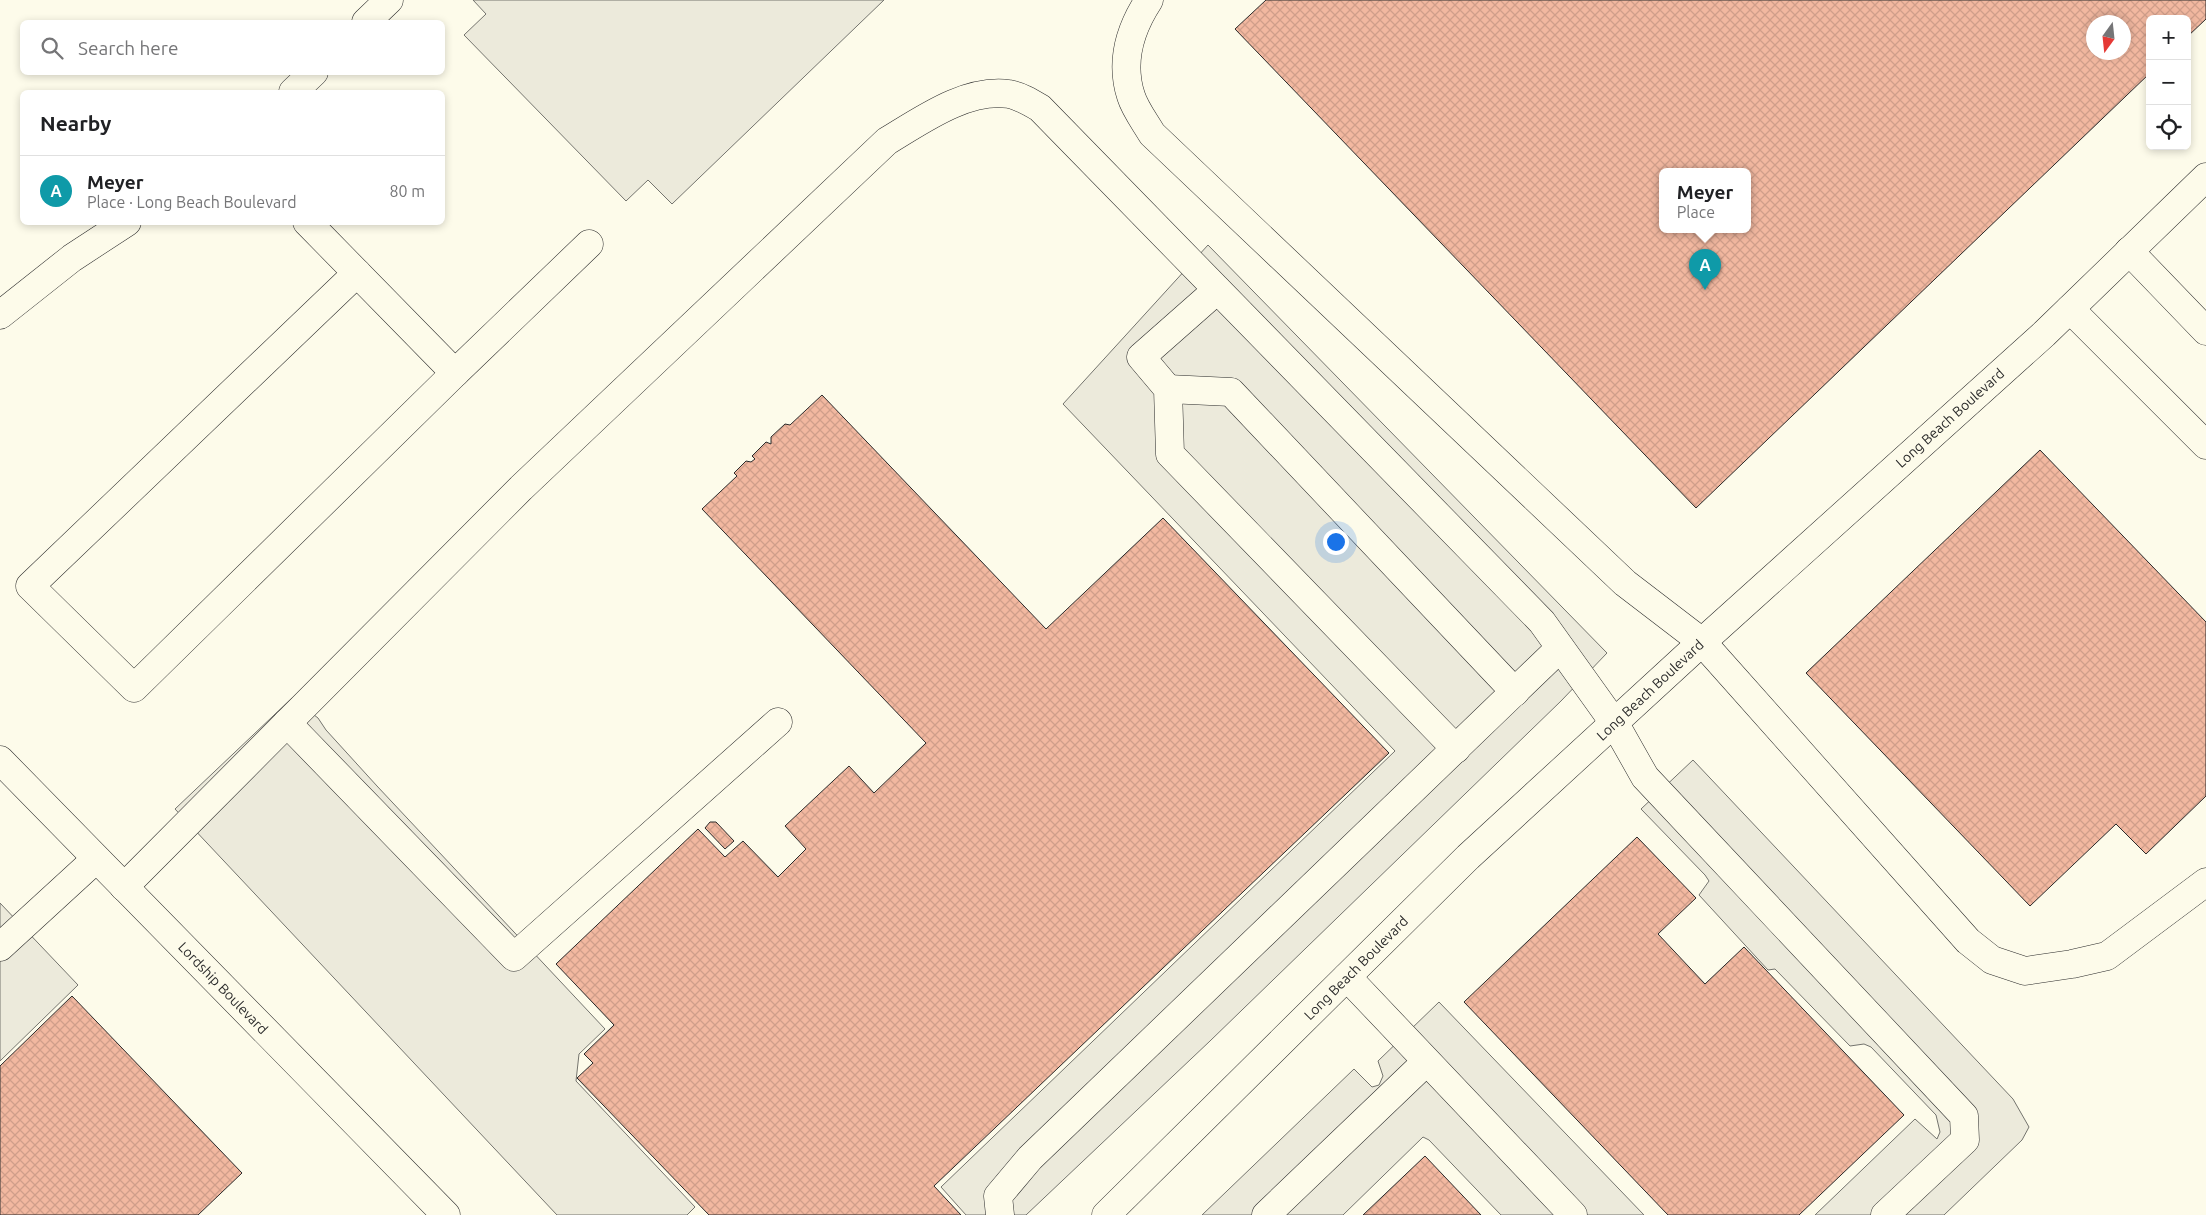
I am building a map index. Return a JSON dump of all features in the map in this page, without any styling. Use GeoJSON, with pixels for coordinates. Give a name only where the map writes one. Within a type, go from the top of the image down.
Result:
{"type":"FeatureCollection","features":[{"type":"Feature","properties":{"kind":"street"},"geometry":{"type":"LineString","coordinates":[[368,20],[390,0]]}},
{"type":"Feature","properties":{"kind":"street"},"geometry":{"type":"LineString","coordinates":[[1149,0],[1136,20],[1126,60],[1131,97],[1152,134],[1625,584],[1702,642],[1968,941],[1992,960],[2025,971],[2072,964],[2107,956],[2206,882]]}},
{"type":"Feature","properties":{"kind":"street"},"geometry":{"type":"LineString","coordinates":[[295,90],[311,75]]}},
{"type":"Feature","properties":{"kind":"street"},"geometry":{"type":"LineString","coordinates":[[124,887],[521,488],[888,141],[924,118],[963,101],[989,94],[1009,94],[1024,99],[1040,108],[1542,622],[1615,724],[1645,777],[1964,1116],[1965,1140],[1885,1215]]}},
{"type":"Feature","properties":{"kind":"street","name":"Long Beach Boulevard"},"geometry":{"type":"LineString","coordinates":[[1106,1215],[1468,857],[2070,309],[2206,177]]}},
{"type":"Feature","properties":{"kind":"street"},"geometry":{"type":"LineString","coordinates":[[4,305],[122,225]]}},
{"type":"Feature","properties":{"kind":"street"},"geometry":{"type":"LineString","coordinates":[[310,225],[455,373]]}},
{"type":"Feature","properties":{"kind":"street"},"geometry":{"type":"LineString","coordinates":[[357,273],[30,586],[134,688],[589,244]]}},
{"type":"Feature","properties":{"kind":"street"},"geometry":{"type":"LineString","coordinates":[[2129,251],[2206,331]]}},
{"type":"Feature","properties":{"kind":"street"},"geometry":{"type":"LineString","coordinates":[[1217,290],[1141,357],[1168,389],[1170,454],[1456,749]]}},
{"type":"Feature","properties":{"kind":"street"},"geometry":{"type":"LineString","coordinates":[[2070,309],[2206,445]]}},
{"type":"Feature","properties":{"kind":"street"},"geometry":{"type":"LineString","coordinates":[[1168,389],[1230,392],[1515,692]]}},
{"type":"Feature","properties":{"kind":"street"},"geometry":{"type":"LineString","coordinates":[[1000,1215],[998,1196],[1030,1158],[1560,648]]}},
{"type":"Feature","properties":{"kind":"street"},"geometry":{"type":"LineString","coordinates":[[287,723],[514,956],[778,722]]}},
{"type":"Feature","properties":{"kind":"street","name":"Lordship Boulevard"},"geometry":{"type":"LineString","coordinates":[[0,760],[446,1215]]}},
{"type":"Feature","properties":{"kind":"street"},"geometry":{"type":"LineString","coordinates":[[0,947],[96,859]]}},
{"type":"Feature","properties":{"kind":"street"},"geometry":{"type":"LineString","coordinates":[[1346,977],[1573,1215]]}},
{"type":"Feature","properties":{"kind":"street"},"geometry":{"type":"LineString","coordinates":[[1266,1215],[1426,1062]]}},
{"type":"Feature","properties":{"kind":"shaded area"},"geometry":{"type":"Polygon","coordinates":[[[473,0],[884,0],[672,204],[648,180],[626,201],[464,35],[486,14],[473,0]]]}},
{"type":"Feature","properties":{"kind":"shaded area"},"geometry":{"type":"Polygon","coordinates":[[[1208,245],[1607,653],[1561,701],[1210,1041],[1026,1215],[966,1215],[941,1187],[1395,751],[1063,404],[1208,245]]]}},
{"type":"Feature","properties":{"kind":"shaded area"},"geometry":{"type":"Polygon","coordinates":[[[292,698],[318,718],[326,730],[377,786],[605,1029],[579,1054],[576,1081],[695,1207],[687,1215],[557,1215],[175,809],[292,698]]]}},
{"type":"Feature","properties":{"kind":"shaded area"},"geometry":{"type":"Polygon","coordinates":[[[1693,760],[2013,1099],[2029,1127],[2022,1140],[1944,1215],[1815,1215],[1915,1119],[1937,1139],[1940,1132],[1936,1115],[1871,1047],[1864,1044],[1850,1046],[1775,969],[1768,970],[1699,895],[1709,881],[1705,875],[1641,809],[1693,760]]]}},
{"type":"Feature","properties":{"kind":"shaded area"},"geometry":{"type":"Polygon","coordinates":[[[0,903],[78,985],[0,1061],[0,903]]]}},
{"type":"Feature","properties":{"kind":"shaded area"},"geometry":{"type":"Polygon","coordinates":[[[1439,1002],[1644,1215],[1501,1215],[1429,1140],[1423,1137],[1343,1215],[1202,1215],[1354,1069],[1372,1087],[1379,1085],[1383,1076],[1378,1061],[1439,1002]]]}},
{"type":"Feature","properties":{"kind":"building"},"geometry":{"type":"Polygon","coordinates":[[[1266,0],[2206,0],[2206,19],[2191,33],[2191,15],[2146,15],[2146,77],[1696,508],[1235,29],[1266,0]]]}},
{"type":"Feature","properties":{"kind":"building"},"geometry":{"type":"Polygon","coordinates":[[[822,395],[1046,629],[1163,518],[1389,753],[934,1186],[961,1215],[709,1215],[577,1078],[593,1063],[584,1054],[614,1025],[556,964],[698,829],[725,857],[743,841],[778,877],[806,849],[785,826],[849,766],[874,793],[926,743],[702,509],[737,476],[734,473],[746,461],[751,462],[755,459],[752,456],[766,442],[771,444],[771,437],[785,424],[790,425],[822,395]]]}},
{"type":"Feature","properties":{"kind":"building"},"geometry":{"type":"Polygon","coordinates":[[[2040,450],[2206,622],[2206,796],[2146,854],[2116,824],[2030,906],[1806,673],[2040,450]]]}},
{"type":"Feature","properties":{"kind":"building"},"geometry":{"type":"Polygon","coordinates":[[[710,822],[716,822],[734,841],[725,849],[705,828],[710,822]]]}},
{"type":"Feature","properties":{"kind":"building"},"geometry":{"type":"Polygon","coordinates":[[[1637,837],[1696,898],[1658,934],[1705,984],[1744,947],[1904,1115],[1799,1215],[1668,1215],[1464,1002],[1637,837]]]}},
{"type":"Feature","properties":{"kind":"building"},"geometry":{"type":"Polygon","coordinates":[[[72,996],[242,1173],[198,1215],[0,1215],[0,1066],[72,996]]]}},
{"type":"Feature","properties":{"kind":"building"},"geometry":{"type":"Polygon","coordinates":[[[1425,1156],[1481,1215],[1363,1215],[1425,1156]]]}},
{"type":"Feature","properties":{"kind":"place","name":"Meyer"},"geometry":{"type":"Point","coordinates":[1705,290]}}]}
